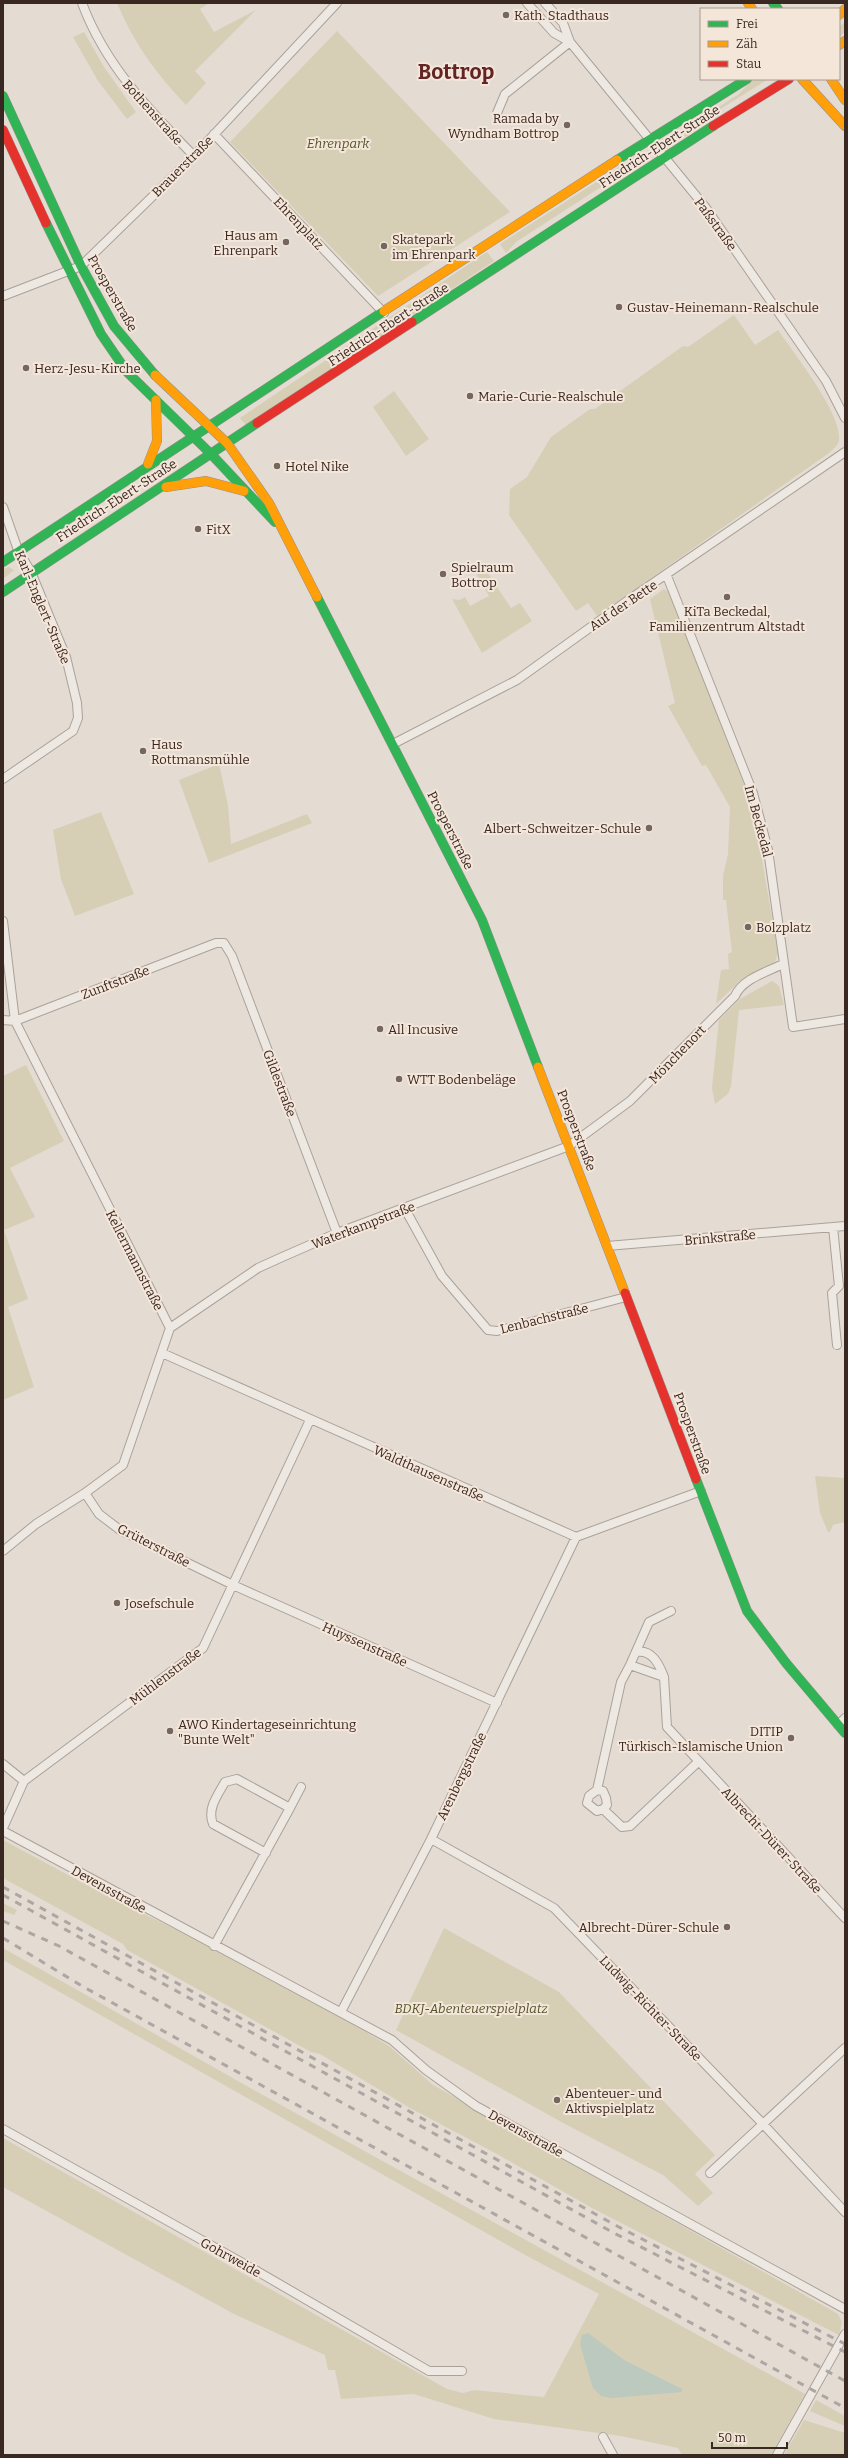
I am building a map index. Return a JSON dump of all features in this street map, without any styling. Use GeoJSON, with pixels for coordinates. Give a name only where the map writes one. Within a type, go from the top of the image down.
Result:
{"type":"FeatureCollection","features":[{"type":"Feature","properties":{"kind":"main road","name":"Friedrich-Ebert-Straße"},"geometry":{"type":"LineString","coordinates":[[3,562],[18,550],[209,425],[384,313],[650,139],[745,80]]}},
{"type":"Feature","properties":{"kind":"main road","name":"Friedrich-Ebert-Straße"},"geometry":{"type":"LineString","coordinates":[[3,592],[155,490],[665,157],[787,80]]}},
{"type":"Feature","properties":{"kind":"main road"},"geometry":{"type":"LineString","coordinates":[[803,80],[845,126]]}},
{"type":"Feature","properties":{"kind":"main road"},"geometry":{"type":"LineString","coordinates":[[832,80],[845,100]]}},
{"type":"Feature","properties":{"kind":"main road","name":"Prosperstraße"},"geometry":{"type":"LineString","coordinates":[[3,96],[81,266],[114,326],[133,351],[168,389],[227,443],[269,503],[284,531],[482,920],[570,1146],[626,1297],[747,1611],[845,1733]]}},
{"type":"Feature","properties":{"kind":"main road","name":"Prosperstraße"},"geometry":{"type":"LineString","coordinates":[[3,130],[69,272],[101,334],[127,372],[194,436],[244,491],[284,531]]}},
{"type":"Feature","properties":{"kind":"main road"},"geometry":{"type":"LineString","coordinates":[[146,467],[156,454],[158,440],[156,400]]}},
{"type":"Feature","properties":{"kind":"main road"},"geometry":{"type":"LineString","coordinates":[[155,490],[189,481],[208,479],[244,491]]}},
{"type":"Feature","properties":{"kind":"street","name":"Bothenstraße"},"geometry":{"type":"LineString","coordinates":[[82,3],[99,42],[128,86],[146,108],[194,156]]}},
{"type":"Feature","properties":{"kind":"street","name":"Brauerstraße"},"geometry":{"type":"LineString","coordinates":[[3,296],[69,272],[81,266],[194,156],[337,3]]}},
{"type":"Feature","properties":{"kind":"street","name":"Paßstraße"},"geometry":{"type":"LineString","coordinates":[[527,3],[554,33],[570,42]]}},
{"type":"Feature","properties":{"kind":"street","name":"Paßstraße"},"geometry":{"type":"LineString","coordinates":[[545,3],[563,23],[570,42],[706,208],[826,381],[845,418]]}},
{"type":"Feature","properties":{"kind":"street"},"geometry":{"type":"LineString","coordinates":[[497,113],[505,94],[570,42]]}},
{"type":"Feature","properties":{"kind":"street","name":"Ehrenplatz"},"geometry":{"type":"LineString","coordinates":[[214,134],[384,313]]}},
{"type":"Feature","properties":{"kind":"street","name":"Auf der Bette"},"geometry":{"type":"LineString","coordinates":[[393,744],[517,680],[627,602],[667,576],[845,452]]}},
{"type":"Feature","properties":{"kind":"street","name":"Karl-Englert-Straße"},"geometry":{"type":"LineString","coordinates":[[3,507],[18,550],[31,572],[66,657],[77,703],[78,718],[73,731],[3,779]]}},
{"type":"Feature","properties":{"kind":"street","name":"Im Beckedal"},"geometry":{"type":"LineString","coordinates":[[667,576],[753,793],[768,850],[793,1027],[845,1019]]}},
{"type":"Feature","properties":{"kind":"street","name":"Kellermannstraße"},"geometry":{"type":"LineString","coordinates":[[3,921],[15,1021],[170,1328]]}},
{"type":"Feature","properties":{"kind":"street","name":"Zunftstraße"},"geometry":{"type":"LineString","coordinates":[[15,1021],[216,943]]}},
{"type":"Feature","properties":{"kind":"street","name":"Gildestraße"},"geometry":{"type":"LineString","coordinates":[[216,943],[225,944],[232,956],[337,1233]]}},
{"type":"Feature","properties":{"kind":"street","name":"Mönchenort"},"geometry":{"type":"LineString","coordinates":[[570,1146],[630,1101],[736,996],[738,989],[752,979],[783,964]]}},
{"type":"Feature","properties":{"kind":"street"},"geometry":{"type":"LineString","coordinates":[[3,1020],[15,1021]]}},
{"type":"Feature","properties":{"kind":"street","name":"Waterkampstraße"},"geometry":{"type":"LineString","coordinates":[[170,1328],[258,1268],[337,1233],[405,1209],[570,1146]]}},
{"type":"Feature","properties":{"kind":"street","name":"Lenbachstraße"},"geometry":{"type":"LineString","coordinates":[[405,1209],[442,1276],[488,1330],[497,1331],[626,1297]]}},
{"type":"Feature","properties":{"kind":"street","name":"Brinkstraße"},"geometry":{"type":"LineString","coordinates":[[607,1246],[845,1226]]}},
{"type":"Feature","properties":{"kind":"street"},"geometry":{"type":"LineString","coordinates":[[833,1227],[839,1286],[832,1293],[837,1345]]}},
{"type":"Feature","properties":{"kind":"street"},"geometry":{"type":"LineString","coordinates":[[3,1551],[36,1524],[85,1493],[123,1465],[170,1328]]}},
{"type":"Feature","properties":{"kind":"street","name":"Waldthausenstraße"},"geometry":{"type":"LineString","coordinates":[[162,1353],[576,1537]]}},
{"type":"Feature","properties":{"kind":"street","name":"Mühlenstraße"},"geometry":{"type":"LineString","coordinates":[[3,1830],[24,1781],[203,1648],[310,1420]]}},
{"type":"Feature","properties":{"kind":"street"},"geometry":{"type":"LineString","coordinates":[[576,1537],[701,1491]]}},
{"type":"Feature","properties":{"kind":"street","name":"Grüterstraße"},"geometry":{"type":"LineString","coordinates":[[85,1493],[99,1514],[120,1530],[233,1585]]}},
{"type":"Feature","properties":{"kind":"street","name":"Arenbergstraße"},"geometry":{"type":"LineString","coordinates":[[341,2012],[431,1839],[576,1537]]}},
{"type":"Feature","properties":{"kind":"street","name":"Huyssenstraße"},"geometry":{"type":"LineString","coordinates":[[233,1585],[497,1703]]}},
{"type":"Feature","properties":{"kind":"street"},"geometry":{"type":"LineString","coordinates":[[597,1790],[603,1791],[607,1805],[603,1809],[597,1811],[588,1803],[589,1796],[597,1790],[621,1682],[649,1622],[670,1611]]}},
{"type":"Feature","properties":{"kind":"street","name":"Albrecht-Dürer-Straße"},"geometry":{"type":"LineString","coordinates":[[636,1652],[643,1651],[650,1655],[664,1677],[667,1727],[845,1918]]}},
{"type":"Feature","properties":{"kind":"street"},"geometry":{"type":"LineString","coordinates":[[630,1665],[664,1677]]}},
{"type":"Feature","properties":{"kind":"street"},"geometry":{"type":"LineString","coordinates":[[838,1725],[845,1718]]}},
{"type":"Feature","properties":{"kind":"street"},"geometry":{"type":"LineString","coordinates":[[603,1809],[622,1827],[630,1826],[698,1762]]}},
{"type":"Feature","properties":{"kind":"street"},"geometry":{"type":"LineString","coordinates":[[3,1764],[24,1781]]}},
{"type":"Feature","properties":{"kind":"street"},"geometry":{"type":"LineString","coordinates":[[266,1853],[213,1824],[210,1816],[212,1807],[225,1782],[237,1779],[290,1808]]}},
{"type":"Feature","properties":{"kind":"street"},"geometry":{"type":"LineString","coordinates":[[214,1946],[301,1787]]}},
{"type":"Feature","properties":{"kind":"street","name":"Devensstraße"},"geometry":{"type":"LineString","coordinates":[[3,1830],[214,1946],[392,2040],[426,2070],[476,2106],[845,2309]]}},
{"type":"Feature","properties":{"kind":"street","name":"Ludwig-Richter-Straße"},"geometry":{"type":"LineString","coordinates":[[431,1839],[554,1908],[763,2124],[845,2212]]}},
{"type":"Feature","properties":{"kind":"street"},"geometry":{"type":"LineString","coordinates":[[710,2172],[845,2048]]}},
{"type":"Feature","properties":{"kind":"street","name":"Gohrweide"},"geometry":{"type":"LineString","coordinates":[[3,2129],[243,2263],[429,2371],[462,2371]]}},
{"type":"Feature","properties":{"kind":"street"},"geometry":{"type":"LineString","coordinates":[[777,2455],[845,2334]]}},
{"type":"Feature","properties":{"kind":"street"},"geometry":{"type":"LineString","coordinates":[[603,2437],[613,2455]]}},
{"type":"Feature","properties":{"kind":"green space"},"geometry":{"type":"Polygon","coordinates":[[[117,3],[209,3],[200,9],[214,32],[256,10],[195,71],[206,83],[186,105],[165,82],[138,45],[117,3]]]}},
{"type":"Feature","properties":{"kind":"green space"},"geometry":{"type":"Polygon","coordinates":[[[845,22],[845,32],[840,36],[840,26],[845,22]]]}},
{"type":"Feature","properties":{"kind":"green space","name":"Ehrenpark"},"geometry":{"type":"Polygon","coordinates":[[[337,31],[510,212],[378,296],[230,142],[337,31]]]}},
{"type":"Feature","properties":{"kind":"green space"},"geometry":{"type":"Polygon","coordinates":[[[84,32],[104,67],[136,112],[127,119],[98,81],[73,37],[84,32]]]}},
{"type":"Feature","properties":{"kind":"green space"},"geometry":{"type":"Polygon","coordinates":[[[752,80],[767,80],[706,118],[686,137],[681,131],[739,94],[752,80]]]}},
{"type":"Feature","properties":{"kind":"green space"},"geometry":{"type":"Polygon","coordinates":[[[643,152],[645,155],[638,163],[516,242],[506,253],[500,244],[643,152]]]}},
{"type":"Feature","properties":{"kind":"green space"},"geometry":{"type":"Polygon","coordinates":[[[487,252],[494,261],[246,425],[240,418],[487,252]]]}},
{"type":"Feature","properties":{"kind":"green space"},"geometry":{"type":"Polygon","coordinates":[[[734,315],[755,345],[778,330],[815,383],[833,415],[838,428],[839,439],[836,447],[597,616],[588,603],[576,611],[509,515],[510,489],[527,477],[551,437],[590,409],[595,409],[683,346],[688,347],[734,315]]]}},
{"type":"Feature","properties":{"kind":"green space"},"geometry":{"type":"Polygon","coordinates":[[[394,391],[429,439],[406,456],[373,407],[394,391]]]}},
{"type":"Feature","properties":{"kind":"green space"},"geometry":{"type":"Polygon","coordinates":[[[483,566],[511,608],[520,603],[532,621],[482,653],[452,599],[459,600],[465,597],[470,606],[489,596],[475,571],[483,566]]]}},
{"type":"Feature","properties":{"kind":"green space"},"geometry":{"type":"Polygon","coordinates":[[[9,567],[14,570],[3,579],[3,569],[9,567]]]}},
{"type":"Feature","properties":{"kind":"green space"},"geometry":{"type":"Polygon","coordinates":[[[664,589],[670,593],[747,792],[755,819],[778,953],[775,962],[739,982],[716,1004],[721,970],[729,969],[728,954],[732,952],[726,900],[723,900],[723,876],[728,854],[730,807],[706,765],[702,766],[668,706],[675,703],[650,599],[664,589]]]}},
{"type":"Feature","properties":{"kind":"green space"},"geometry":{"type":"Polygon","coordinates":[[[219,764],[228,805],[231,844],[307,814],[312,823],[209,863],[179,780],[219,764]]]}},
{"type":"Feature","properties":{"kind":"green space"},"geometry":{"type":"Polygon","coordinates":[[[101,812],[134,894],[75,916],[61,879],[53,830],[101,812]]]}},
{"type":"Feature","properties":{"kind":"green space"},"geometry":{"type":"Polygon","coordinates":[[[772,981],[779,986],[784,1005],[739,1010],[731,1086],[728,1094],[715,1104],[712,1088],[719,1020],[740,999],[772,981]]]}},
{"type":"Feature","properties":{"kind":"green space"},"geometry":{"type":"Polygon","coordinates":[[[26,1065],[64,1141],[10,1168],[35,1217],[4,1230],[28,1299],[8,1307],[34,1387],[3,1400],[3,1076],[26,1065]]]}},
{"type":"Feature","properties":{"kind":"green space"},"geometry":{"type":"Polygon","coordinates":[[[815,1476],[845,1478],[845,1522],[833,1525],[830,1532],[828,1532],[820,1513],[815,1476]]]}},
{"type":"Feature","properties":{"kind":"green space"},"geometry":{"type":"Polygon","coordinates":[[[3,1840],[109,1897],[216,1949],[328,2009],[389,2046],[433,2085],[838,2314],[842,2322],[839,2335],[592,2208],[497,2154],[410,2108],[320,2054],[311,2052],[127,1950],[123,1944],[3,1878],[3,1840]]]}},
{"type":"Feature","properties":{"kind":"green space"},"geometry":{"type":"Polygon","coordinates":[[[3,1903],[17,1910],[14,1915],[3,1911],[3,1903]]]}},
{"type":"Feature","properties":{"kind":"green space","name":"BDKJ-Abenteuerspielplatz"},"geometry":{"type":"Polygon","coordinates":[[[444,1928],[559,1992],[715,2155],[695,2174],[713,2193],[698,2206],[663,2175],[565,2124],[396,2030],[444,1928]]]}},
{"type":"Feature","properties":{"kind":"green space"},"geometry":{"type":"Polygon","coordinates":[[[3,1948],[261,2094],[805,2394],[771,2455],[682,2455],[678,2448],[621,2436],[494,2419],[414,2394],[341,2399],[335,2370],[328,2370],[325,2355],[234,2314],[3,2187],[3,2138],[447,2389],[463,2393],[474,2390],[544,2397],[599,2294],[527,2256],[3,1960],[3,1948]]]}},
{"type":"Feature","properties":{"kind":"green space"},"geometry":{"type":"Polygon","coordinates":[[[816,2400],[845,2416],[845,2426],[810,2411],[816,2400]]]}},
{"type":"Feature","properties":{"kind":"green space"},"geometry":{"type":"Polygon","coordinates":[[[804,2420],[845,2433],[845,2455],[784,2455],[804,2420]]]}},
{"type":"Feature","properties":{"kind":"shaded area"},"geometry":{"type":"Polygon","coordinates":[[[588,2333],[624,2360],[682,2389],[682,2392],[611,2398],[601,2396],[593,2388],[580,2344],[582,2335],[588,2333]]]}},
{"type":"Feature","properties":{"kind":"railway"},"geometry":{"type":"LineString","coordinates":[[3,1887],[617,2226],[845,2344]]}},
{"type":"Feature","properties":{"kind":"railway"},"geometry":{"type":"LineString","coordinates":[[3,1895],[614,2233],[845,2352]]}},
{"type":"Feature","properties":{"kind":"railway"},"geometry":{"type":"LineString","coordinates":[[3,1921],[59,1946],[845,2381]]}},
{"type":"Feature","properties":{"kind":"railway"},"geometry":{"type":"LineString","coordinates":[[3,1938],[82,1986],[845,2408]]}},
{"type":"Feature","properties":{"kind":"traffic: fast"},"geometry":{"type":"LineString","coordinates":[[773,3],[777,8]]}},
{"type":"Feature","properties":{"kind":"traffic: fast"},"geometry":{"type":"LineString","coordinates":[[617,160],[745,80]]}},
{"type":"Feature","properties":{"kind":"traffic: fast"},"geometry":{"type":"LineString","coordinates":[[3,96],[81,266],[114,326],[155,375]]}},
{"type":"Feature","properties":{"kind":"traffic: fast"},"geometry":{"type":"LineString","coordinates":[[412,322],[713,126]]}},
{"type":"Feature","properties":{"kind":"traffic: fast"},"geometry":{"type":"LineString","coordinates":[[46,223],[101,334],[127,372],[211,454],[275,522]]}},
{"type":"Feature","properties":{"kind":"traffic: fast"},"geometry":{"type":"LineString","coordinates":[[3,562],[384,311]]}},
{"type":"Feature","properties":{"kind":"traffic: fast"},"geometry":{"type":"LineString","coordinates":[[3,592],[257,423]]}},
{"type":"Feature","properties":{"kind":"traffic: fast"},"geometry":{"type":"LineString","coordinates":[[317,597],[482,920],[538,1067]]}},
{"type":"Feature","properties":{"kind":"traffic: fast"},"geometry":{"type":"LineString","coordinates":[[696,1479],[747,1611],[786,1663],[845,1733]]}},
{"type":"Feature","properties":{"kind":"traffic: slow"},"geometry":{"type":"LineString","coordinates":[[748,3],[751,8]]}},
{"type":"Feature","properties":{"kind":"traffic: slow"},"geometry":{"type":"LineString","coordinates":[[840,14],[845,9]]}},
{"type":"Feature","properties":{"kind":"traffic: slow"},"geometry":{"type":"LineString","coordinates":[[840,44],[845,41]]}},
{"type":"Feature","properties":{"kind":"traffic: slow"},"geometry":{"type":"LineString","coordinates":[[803,80],[845,126]]}},
{"type":"Feature","properties":{"kind":"traffic: slow"},"geometry":{"type":"LineString","coordinates":[[832,80],[845,100]]}},
{"type":"Feature","properties":{"kind":"traffic: slow"},"geometry":{"type":"LineString","coordinates":[[384,311],[617,160]]}},
{"type":"Feature","properties":{"kind":"traffic: slow"},"geometry":{"type":"LineString","coordinates":[[155,375],[227,443],[269,503],[317,597]]}},
{"type":"Feature","properties":{"kind":"traffic: slow"},"geometry":{"type":"LineString","coordinates":[[148,464],[157,441],[156,400]]}},
{"type":"Feature","properties":{"kind":"traffic: slow"},"geometry":{"type":"LineString","coordinates":[[166,487],[206,481],[244,491]]}},
{"type":"Feature","properties":{"kind":"traffic: slow"},"geometry":{"type":"LineString","coordinates":[[538,1067],[625,1293]]}},
{"type":"Feature","properties":{"kind":"traffic: jam"},"geometry":{"type":"LineString","coordinates":[[713,126],[787,80]]}},
{"type":"Feature","properties":{"kind":"traffic: jam"},"geometry":{"type":"LineString","coordinates":[[3,130],[46,223]]}},
{"type":"Feature","properties":{"kind":"traffic: jam"},"geometry":{"type":"LineString","coordinates":[[257,423],[412,322]]}},
{"type":"Feature","properties":{"kind":"traffic: jam"},"geometry":{"type":"LineString","coordinates":[[625,1293],[696,1479]]}},
{"type":"Feature","properties":{"kind":"place","name":"Kath. Stadthaus"},"geometry":{"type":"Point","coordinates":[506,15]}},
{"type":"Feature","properties":{"kind":"place","name":"Ramada by Wyndham Bottrop"},"geometry":{"type":"Point","coordinates":[567,125]}},
{"type":"Feature","properties":{"kind":"place","name":"Haus am Ehrenpark"},"geometry":{"type":"Point","coordinates":[286,242]}},
{"type":"Feature","properties":{"kind":"place","name":"Skatepark im Ehrenpark"},"geometry":{"type":"Point","coordinates":[384,246]}},
{"type":"Feature","properties":{"kind":"place","name":"Gustav-Heinemann-Realschule"},"geometry":{"type":"Point","coordinates":[619,307]}},
{"type":"Feature","properties":{"kind":"place","name":"Herz-Jesu-Kirche"},"geometry":{"type":"Point","coordinates":[26,368]}},
{"type":"Feature","properties":{"kind":"place","name":"Marie-Curie-Realschule"},"geometry":{"type":"Point","coordinates":[470,396]}},
{"type":"Feature","properties":{"kind":"place","name":"Hotel Nike"},"geometry":{"type":"Point","coordinates":[277,466]}},
{"type":"Feature","properties":{"kind":"place","name":"FitX"},"geometry":{"type":"Point","coordinates":[198,529]}},
{"type":"Feature","properties":{"kind":"place","name":"Spielraum Bottrop"},"geometry":{"type":"Point","coordinates":[443,574]}},
{"type":"Feature","properties":{"kind":"place","name":"KiTa Beckedal, Familienzentrum Altstadt"},"geometry":{"type":"Point","coordinates":[727,597]}},
{"type":"Feature","properties":{"kind":"place","name":"Haus Rottmansmühle"},"geometry":{"type":"Point","coordinates":[143,751]}},
{"type":"Feature","properties":{"kind":"place","name":"Albert-Schweitzer-Schule"},"geometry":{"type":"Point","coordinates":[649,828]}},
{"type":"Feature","properties":{"kind":"place","name":"Bolzplatz"},"geometry":{"type":"Point","coordinates":[748,927]}},
{"type":"Feature","properties":{"kind":"place","name":"All Incusive"},"geometry":{"type":"Point","coordinates":[380,1029]}},
{"type":"Feature","properties":{"kind":"place","name":"WTT Bodenbeläge"},"geometry":{"type":"Point","coordinates":[399,1079]}},
{"type":"Feature","properties":{"kind":"place","name":"Josefschule"},"geometry":{"type":"Point","coordinates":[117,1603]}},
{"type":"Feature","properties":{"kind":"place","name":"AWO Kindertageseinrichtung \"Bunte Welt\""},"geometry":{"type":"Point","coordinates":[170,1731]}},
{"type":"Feature","properties":{"kind":"place","name":"DITIP Türkisch-Islamische Union"},"geometry":{"type":"Point","coordinates":[791,1738]}},
{"type":"Feature","properties":{"kind":"place","name":"Albrecht-Dürer-Schule"},"geometry":{"type":"Point","coordinates":[727,1927]}},
{"type":"Feature","properties":{"kind":"place","name":"Abenteuer- und Aktivspielplatz"},"geometry":{"type":"Point","coordinates":[557,2100]}},
{"type":"Feature","properties":{"kind":"district","name":"Bottrop"},"geometry":{"type":"Point","coordinates":[456,72]}}]}
